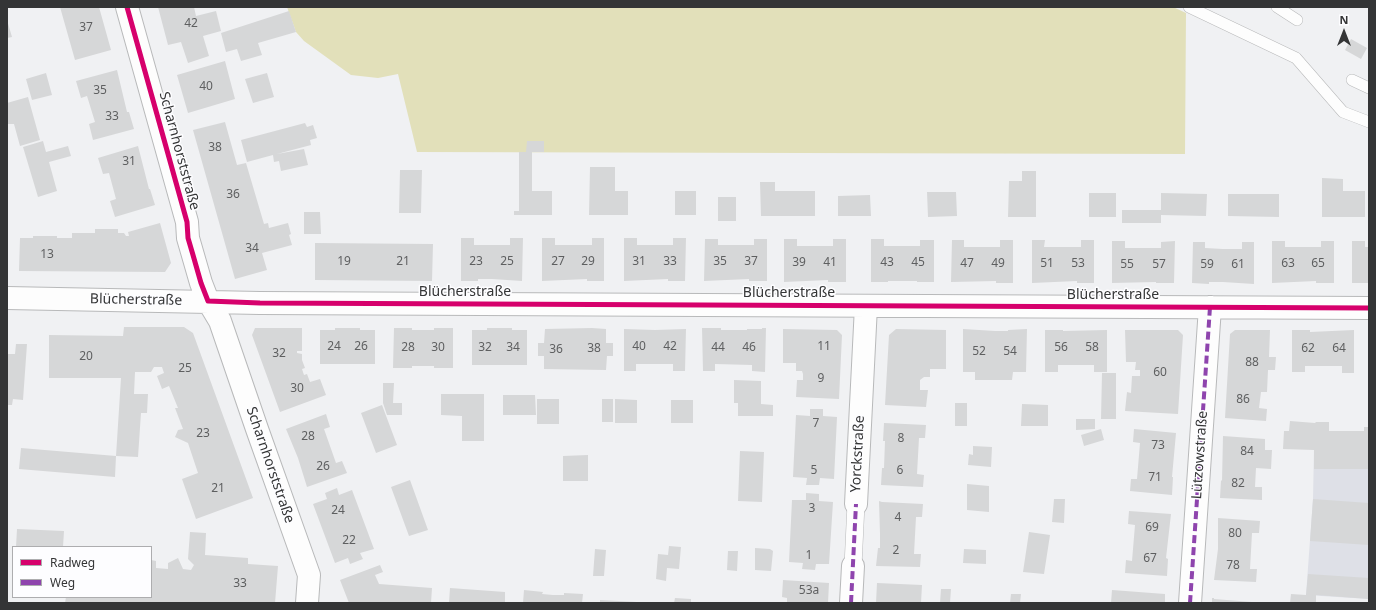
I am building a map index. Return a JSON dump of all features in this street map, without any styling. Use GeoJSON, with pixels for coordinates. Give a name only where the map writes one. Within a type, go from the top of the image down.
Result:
{"type":"FeatureCollection","features":[{"type":"Feature","properties":{"kind":"street","name":"Scharnhorststraße"},"geometry":{"type":"LineString","coordinates":[[127,7],[187,222],[188,238],[201,283],[208,301],[220,321],[309,575],[307,603]]}},
{"type":"Feature","properties":{"kind":"street","name":"Blücherstraße"},"geometry":{"type":"LineString","coordinates":[[7,298],[260,303],[1369,308]]}},
{"type":"Feature","properties":{"kind":"street","name":"Yorckstraße"},"geometry":{"type":"LineString","coordinates":[[851,603],[866,306]]}},
{"type":"Feature","properties":{"kind":"street","name":"Lützowstraße"},"geometry":{"type":"LineString","coordinates":[[1190,603],[1210,307]]}},
{"type":"Feature","properties":{"kind":"lane"},"geometry":{"type":"LineString","coordinates":[[1189,7],[1296,58],[1343,112],[1369,122]]}},
{"type":"Feature","properties":{"kind":"lane"},"geometry":{"type":"LineString","coordinates":[[1278,7],[1297,20]]}},
{"type":"Feature","properties":{"kind":"lane"},"geometry":{"type":"LineString","coordinates":[[1352,80],[1369,88]]}},
{"type":"Feature","properties":{"kind":"shaded area"},"geometry":{"type":"Polygon","coordinates":[[[287,7],[1173,7],[1186,13],[1185,154],[417,152],[398,74],[378,78],[351,75],[304,41],[296,32],[287,7]]]}},
{"type":"Feature","properties":{"kind":"shaded area"},"geometry":{"type":"Polygon","coordinates":[[[1314,449],[1369,449],[1369,599],[1306,595],[1313,499],[1314,449]]]}},
{"type":"Feature","properties":{"kind":"building"},"geometry":{"type":"Polygon","coordinates":[[[60,7],[99,7],[111,50],[75,60],[60,7]]]}},
{"type":"Feature","properties":{"kind":"building"},"geometry":{"type":"Polygon","coordinates":[[[158,7],[194,7],[196,16],[216,11],[221,31],[203,36],[209,56],[188,63],[181,42],[168,45],[158,7]]]}},
{"type":"Feature","properties":{"kind":"building"},"geometry":{"type":"Polygon","coordinates":[[[289,11],[296,32],[258,43],[262,55],[241,61],[237,49],[226,52],[221,33],[289,11]]]}},
{"type":"Feature","properties":{"kind":"building"},"geometry":{"type":"Polygon","coordinates":[[[7,20],[12,37],[7,38],[7,20]]]}},
{"type":"Feature","properties":{"kind":"building"},"geometry":{"type":"Polygon","coordinates":[[[1351,39],[1367,48],[1361,59],[1345,50],[1351,39]]]}},
{"type":"Feature","properties":{"kind":"building"},"geometry":{"type":"Polygon","coordinates":[[[225,61],[235,99],[188,113],[177,75],[225,61]]]}},
{"type":"Feature","properties":{"kind":"building"},"geometry":{"type":"Polygon","coordinates":[[[117,70],[127,112],[129,112],[134,129],[93,140],[89,124],[95,122],[87,96],[81,98],[76,81],[117,70]]]}},
{"type":"Feature","properties":{"kind":"building"},"geometry":{"type":"Polygon","coordinates":[[[46,73],[52,95],[32,100],[26,79],[46,73]]]}},
{"type":"Feature","properties":{"kind":"building"},"geometry":{"type":"Polygon","coordinates":[[[267,73],[274,97],[253,103],[245,79],[267,73]]]}},
{"type":"Feature","properties":{"kind":"building"},"geometry":{"type":"Polygon","coordinates":[[[28,97],[40,140],[20,146],[14,124],[7,124],[7,103],[28,97]]]}},
{"type":"Feature","properties":{"kind":"building"},"geometry":{"type":"Polygon","coordinates":[[[225,122],[237,165],[246,163],[264,224],[268,223],[269,228],[288,223],[292,245],[262,253],[267,270],[235,279],[193,130],[225,122]]]}},
{"type":"Feature","properties":{"kind":"building"},"geometry":{"type":"Polygon","coordinates":[[[305,123],[307,127],[313,125],[317,138],[310,140],[311,145],[277,154],[304,149],[308,165],[281,171],[279,161],[274,162],[273,155],[247,162],[241,140],[305,123]]]}},
{"type":"Feature","properties":{"kind":"building"},"geometry":{"type":"Polygon","coordinates":[[[43,141],[46,152],[68,146],[71,156],[49,162],[57,191],[38,197],[23,147],[43,141]]]}},
{"type":"Feature","properties":{"kind":"building"},"geometry":{"type":"Polygon","coordinates":[[[527,141],[544,141],[544,152],[532,152],[532,191],[552,191],[552,215],[514,215],[514,211],[519,211],[519,152],[526,152],[527,141]]]}},
{"type":"Feature","properties":{"kind":"building"},"geometry":{"type":"Polygon","coordinates":[[[138,146],[149,189],[155,205],[115,217],[110,201],[116,199],[109,173],[103,174],[98,158],[138,146]]]}},
{"type":"Feature","properties":{"kind":"building"},"geometry":{"type":"Polygon","coordinates":[[[590,167],[615,167],[615,191],[628,191],[628,215],[589,215],[590,167]]]}},
{"type":"Feature","properties":{"kind":"building"},"geometry":{"type":"Polygon","coordinates":[[[400,170],[422,170],[421,213],[399,213],[400,170]]]}},
{"type":"Feature","properties":{"kind":"building"},"geometry":{"type":"Polygon","coordinates":[[[1022,171],[1036,171],[1036,217],[1008,217],[1009,181],[1022,181],[1022,171]]]}},
{"type":"Feature","properties":{"kind":"building"},"geometry":{"type":"Polygon","coordinates":[[[1322,178],[1343,179],[1343,191],[1365,191],[1365,217],[1322,217],[1322,178]]]}},
{"type":"Feature","properties":{"kind":"building"},"geometry":{"type":"Polygon","coordinates":[[[760,182],[775,182],[775,191],[815,191],[815,216],[761,216],[760,182]]]}},
{"type":"Feature","properties":{"kind":"building"},"geometry":{"type":"Polygon","coordinates":[[[675,191],[696,191],[696,215],[675,215],[675,191]]]}},
{"type":"Feature","properties":{"kind":"building"},"geometry":{"type":"Polygon","coordinates":[[[927,192],[956,192],[957,216],[928,217],[927,192]]]}},
{"type":"Feature","properties":{"kind":"building"},"geometry":{"type":"Polygon","coordinates":[[[1089,193],[1116,193],[1116,217],[1089,217],[1089,193]]]}},
{"type":"Feature","properties":{"kind":"building"},"geometry":{"type":"Polygon","coordinates":[[[1161,193],[1207,194],[1206,216],[1161,215],[1161,223],[1122,223],[1122,210],[1161,210],[1161,193]]]}},
{"type":"Feature","properties":{"kind":"building"},"geometry":{"type":"Polygon","coordinates":[[[1228,194],[1279,194],[1279,217],[1228,216],[1228,194]]]}},
{"type":"Feature","properties":{"kind":"building"},"geometry":{"type":"Polygon","coordinates":[[[870,195],[871,216],[838,216],[838,196],[870,195]]]}},
{"type":"Feature","properties":{"kind":"building"},"geometry":{"type":"Polygon","coordinates":[[[718,197],[736,197],[736,221],[718,221],[718,197]]]}},
{"type":"Feature","properties":{"kind":"building"},"geometry":{"type":"Polygon","coordinates":[[[304,212],[320,212],[321,234],[304,234],[304,212]]]}},
{"type":"Feature","properties":{"kind":"building"},"geometry":{"type":"Polygon","coordinates":[[[160,223],[171,263],[165,272],[19,271],[20,238],[33,238],[33,236],[57,236],[57,238],[72,238],[72,233],[95,233],[95,229],[118,229],[118,233],[124,233],[126,236],[129,236],[128,232],[160,223]]]}},
{"type":"Feature","properties":{"kind":"building"},"geometry":{"type":"Polygon","coordinates":[[[461,238],[474,238],[474,245],[510,245],[510,238],[523,238],[522,281],[478,279],[478,281],[461,281],[461,238]]]}},
{"type":"Feature","properties":{"kind":"building"},"geometry":{"type":"Polygon","coordinates":[[[542,238],[555,238],[555,245],[592,245],[592,238],[604,238],[604,281],[587,281],[587,279],[542,281],[542,238]]]}},
{"type":"Feature","properties":{"kind":"building"},"geometry":{"type":"Polygon","coordinates":[[[624,238],[637,238],[637,245],[673,245],[673,238],[686,238],[685,281],[668,281],[668,279],[624,281],[624,238]]]}},
{"type":"Feature","properties":{"kind":"building"},"geometry":{"type":"Polygon","coordinates":[[[705,239],[718,239],[718,245],[754,245],[754,239],[767,239],[767,281],[749,281],[749,279],[704,281],[705,239]]]}},
{"type":"Feature","properties":{"kind":"building"},"geometry":{"type":"Polygon","coordinates":[[[784,239],[797,239],[797,246],[833,246],[833,239],[846,239],[846,282],[828,282],[828,280],[784,282],[784,239]]]}},
{"type":"Feature","properties":{"kind":"building"},"geometry":{"type":"Polygon","coordinates":[[[871,239],[884,239],[884,246],[920,246],[920,240],[934,240],[934,282],[871,282],[871,239]]]}},
{"type":"Feature","properties":{"kind":"building"},"geometry":{"type":"Polygon","coordinates":[[[952,240],[964,240],[964,247],[1000,247],[1000,240],[1013,240],[1013,283],[996,283],[996,281],[951,282],[952,240]]]}},
{"type":"Feature","properties":{"kind":"building"},"geometry":{"type":"Polygon","coordinates":[[[1032,240],[1045,240],[1044,247],[1081,247],[1081,240],[1094,240],[1094,283],[1077,283],[1077,281],[1032,283],[1032,240]]]}},
{"type":"Feature","properties":{"kind":"building"},"geometry":{"type":"Polygon","coordinates":[[[1112,241],[1125,241],[1125,248],[1161,248],[1161,242],[1175,241],[1174,283],[1112,283],[1112,241]]]}},
{"type":"Feature","properties":{"kind":"building"},"geometry":{"type":"Polygon","coordinates":[[[1272,241],[1285,241],[1285,247],[1321,247],[1321,241],[1334,241],[1334,283],[1316,283],[1316,281],[1272,283],[1272,241]]]}},
{"type":"Feature","properties":{"kind":"building"},"geometry":{"type":"Polygon","coordinates":[[[1352,241],[1365,241],[1365,247],[1369,247],[1369,283],[1352,283],[1352,241]]]}},
{"type":"Feature","properties":{"kind":"building"},"geometry":{"type":"Polygon","coordinates":[[[1193,242],[1205,242],[1205,248],[1242,249],[1242,242],[1254,242],[1254,284],[1223,282],[1209,282],[1209,284],[1192,283],[1193,242]]]}},
{"type":"Feature","properties":{"kind":"building"},"geometry":{"type":"Polygon","coordinates":[[[315,243],[433,244],[432,281],[315,280],[315,243]]]}},
{"type":"Feature","properties":{"kind":"building"},"geometry":{"type":"Polygon","coordinates":[[[124,327],[184,327],[193,333],[253,498],[196,519],[182,479],[198,473],[188,443],[175,437],[178,430],[183,429],[175,408],[178,408],[169,386],[162,389],[157,376],[164,373],[162,367],[154,367],[151,372],[135,372],[134,394],[148,394],[147,413],[141,413],[138,457],[116,456],[121,378],[49,378],[49,335],[123,336],[124,327]]]}},
{"type":"Feature","properties":{"kind":"building"},"geometry":{"type":"Polygon","coordinates":[[[255,328],[302,328],[302,351],[297,351],[297,353],[302,354],[302,360],[305,368],[302,369],[304,375],[307,374],[310,382],[320,379],[326,395],[280,412],[252,335],[255,328]]]}},
{"type":"Feature","properties":{"kind":"building"},"geometry":{"type":"Polygon","coordinates":[[[335,328],[360,328],[360,330],[375,330],[375,364],[320,364],[320,330],[335,330],[335,328]]]}},
{"type":"Feature","properties":{"kind":"building"},"geometry":{"type":"Polygon","coordinates":[[[394,328],[434,330],[434,328],[453,328],[453,368],[412,366],[412,368],[393,368],[394,328]]]}},
{"type":"Feature","properties":{"kind":"building"},"geometry":{"type":"Polygon","coordinates":[[[487,328],[512,328],[512,330],[527,330],[527,365],[472,365],[472,330],[487,330],[487,328]]]}},
{"type":"Feature","properties":{"kind":"building"},"geometry":{"type":"Polygon","coordinates":[[[702,328],[747,330],[766,328],[765,372],[752,371],[752,365],[715,364],[715,371],[703,371],[702,328]]]}},
{"type":"Feature","properties":{"kind":"building"},"geometry":{"type":"Polygon","coordinates":[[[545,329],[606,329],[606,343],[613,343],[613,356],[607,356],[606,370],[544,369],[544,356],[538,356],[538,343],[544,343],[545,329]]]}},
{"type":"Feature","properties":{"kind":"building"},"geometry":{"type":"Polygon","coordinates":[[[624,329],[686,329],[685,371],[673,371],[673,364],[636,364],[636,371],[624,371],[624,329]]]}},
{"type":"Feature","properties":{"kind":"building"},"geometry":{"type":"Polygon","coordinates":[[[783,329],[837,330],[842,335],[839,399],[796,397],[797,380],[803,380],[803,374],[802,371],[796,371],[796,363],[783,363],[783,329]]]}},
{"type":"Feature","properties":{"kind":"building"},"geometry":{"type":"Polygon","coordinates":[[[896,329],[946,330],[946,369],[930,369],[930,377],[924,377],[920,380],[920,390],[928,390],[926,407],[885,405],[889,335],[896,329]]]}},
{"type":"Feature","properties":{"kind":"building"},"geometry":{"type":"Polygon","coordinates":[[[963,329],[1008,331],[1027,329],[1026,372],[1013,372],[1012,380],[975,380],[975,372],[963,372],[963,329]]]}},
{"type":"Feature","properties":{"kind":"building"},"geometry":{"type":"Polygon","coordinates":[[[1045,330],[1107,330],[1107,372],[1094,372],[1094,365],[1058,365],[1058,372],[1045,372],[1045,330]]]}},
{"type":"Feature","properties":{"kind":"building"},"geometry":{"type":"Polygon","coordinates":[[[1125,330],[1178,330],[1183,335],[1178,414],[1125,411],[1127,392],[1131,393],[1132,376],[1140,376],[1140,370],[1135,370],[1136,362],[1126,362],[1125,330]]]}},
{"type":"Feature","properties":{"kind":"building"},"geometry":{"type":"Polygon","coordinates":[[[1235,330],[1270,330],[1269,357],[1276,357],[1275,370],[1268,370],[1267,392],[1261,392],[1259,408],[1267,409],[1266,421],[1225,418],[1230,334],[1235,330]]]}},
{"type":"Feature","properties":{"kind":"building"},"geometry":{"type":"Polygon","coordinates":[[[1292,330],[1310,330],[1310,332],[1354,330],[1354,373],[1342,373],[1342,366],[1305,366],[1305,372],[1292,372],[1292,330]]]}},
{"type":"Feature","properties":{"kind":"building"},"geometry":{"type":"Polygon","coordinates":[[[16,344],[27,344],[23,400],[13,399],[12,405],[7,405],[7,354],[15,354],[16,344]]]}},
{"type":"Feature","properties":{"kind":"building"},"geometry":{"type":"Polygon","coordinates":[[[1102,373],[1116,373],[1116,419],[1101,419],[1102,373]]]}},
{"type":"Feature","properties":{"kind":"building"},"geometry":{"type":"Polygon","coordinates":[[[734,380],[761,381],[761,404],[773,405],[773,416],[738,416],[738,403],[734,403],[734,380]]]}},
{"type":"Feature","properties":{"kind":"building"},"geometry":{"type":"Polygon","coordinates":[[[383,383],[394,383],[393,403],[402,403],[402,415],[387,415],[383,403],[383,383]]]}},
{"type":"Feature","properties":{"kind":"building"},"geometry":{"type":"Polygon","coordinates":[[[441,394],[484,394],[484,441],[462,441],[462,416],[441,415],[441,394]]]}},
{"type":"Feature","properties":{"kind":"building"},"geometry":{"type":"Polygon","coordinates":[[[503,395],[535,395],[536,415],[503,415],[503,395]]]}},
{"type":"Feature","properties":{"kind":"building"},"geometry":{"type":"Polygon","coordinates":[[[537,399],[559,399],[559,424],[537,424],[537,399]]]}},
{"type":"Feature","properties":{"kind":"building"},"geometry":{"type":"Polygon","coordinates":[[[602,399],[613,399],[613,422],[602,422],[602,399]]]}},
{"type":"Feature","properties":{"kind":"building"},"geometry":{"type":"Polygon","coordinates":[[[615,399],[637,400],[637,423],[615,423],[615,399]]]}},
{"type":"Feature","properties":{"kind":"building"},"geometry":{"type":"Polygon","coordinates":[[[671,400],[693,400],[693,423],[671,423],[671,400]]]}},
{"type":"Feature","properties":{"kind":"building"},"geometry":{"type":"Polygon","coordinates":[[[955,403],[967,403],[967,426],[955,426],[955,403]]]}},
{"type":"Feature","properties":{"kind":"building"},"geometry":{"type":"Polygon","coordinates":[[[1022,404],[1048,405],[1048,426],[1021,426],[1022,404]]]}},
{"type":"Feature","properties":{"kind":"building"},"geometry":{"type":"Polygon","coordinates":[[[382,405],[397,445],[376,453],[361,413],[382,405]]]}},
{"type":"Feature","properties":{"kind":"building"},"geometry":{"type":"Polygon","coordinates":[[[810,409],[823,409],[823,416],[837,417],[834,479],[820,478],[819,485],[806,485],[807,478],[793,477],[796,415],[810,416],[810,409]]]}},
{"type":"Feature","properties":{"kind":"building"},"geometry":{"type":"Polygon","coordinates":[[[326,414],[330,427],[324,429],[336,463],[342,461],[347,473],[307,487],[298,458],[286,429],[326,414]]]}},
{"type":"Feature","properties":{"kind":"building"},"geometry":{"type":"Polygon","coordinates":[[[1076,419],[1095,419],[1095,429],[1076,430],[1076,419]]]}},
{"type":"Feature","properties":{"kind":"building"},"geometry":{"type":"Polygon","coordinates":[[[1290,421],[1315,423],[1329,422],[1329,431],[1364,431],[1364,427],[1369,427],[1369,469],[1314,469],[1314,450],[1283,449],[1284,431],[1289,431],[1290,421]]]}},
{"type":"Feature","properties":{"kind":"building"},"geometry":{"type":"Polygon","coordinates":[[[884,423],[926,425],[925,438],[919,438],[917,474],[924,475],[923,487],[881,485],[882,468],[884,468],[884,423]]]}},
{"type":"Feature","properties":{"kind":"building"},"geometry":{"type":"Polygon","coordinates":[[[1101,429],[1104,440],[1084,446],[1081,435],[1101,429]]]}},
{"type":"Feature","properties":{"kind":"building"},"geometry":{"type":"Polygon","coordinates":[[[1134,429],[1176,433],[1172,495],[1130,491],[1131,479],[1137,479],[1140,443],[1133,442],[1134,429]]]}},
{"type":"Feature","properties":{"kind":"building"},"geometry":{"type":"Polygon","coordinates":[[[1223,436],[1265,439],[1265,450],[1272,450],[1271,469],[1256,468],[1255,487],[1262,487],[1262,500],[1220,498],[1223,436]]]}},
{"type":"Feature","properties":{"kind":"building"},"geometry":{"type":"Polygon","coordinates":[[[973,446],[992,447],[991,467],[968,465],[969,454],[973,455],[973,446]]]}},
{"type":"Feature","properties":{"kind":"building"},"geometry":{"type":"Polygon","coordinates":[[[21,448],[116,456],[115,477],[19,469],[21,448]]]}},
{"type":"Feature","properties":{"kind":"building"},"geometry":{"type":"Polygon","coordinates":[[[740,451],[764,452],[762,502],[738,501],[740,451]]]}},
{"type":"Feature","properties":{"kind":"building"},"geometry":{"type":"Polygon","coordinates":[[[588,455],[588,481],[563,481],[563,456],[588,455]]]}},
{"type":"Feature","properties":{"kind":"building"},"geometry":{"type":"Polygon","coordinates":[[[410,480],[428,530],[409,536],[391,487],[410,480]]]}},
{"type":"Feature","properties":{"kind":"building"},"geometry":{"type":"Polygon","coordinates":[[[967,484],[989,486],[989,512],[967,510],[967,484]]]}},
{"type":"Feature","properties":{"kind":"building"},"geometry":{"type":"Polygon","coordinates":[[[337,488],[339,495],[352,490],[374,549],[360,553],[363,559],[350,564],[348,558],[335,563],[313,504],[327,499],[325,493],[337,488]]]}},
{"type":"Feature","properties":{"kind":"building"},"geometry":{"type":"Polygon","coordinates":[[[806,493],[819,494],[819,501],[833,502],[829,564],[816,564],[815,570],[802,569],[803,563],[789,562],[792,500],[806,500],[806,493]]]}},
{"type":"Feature","properties":{"kind":"building"},"geometry":{"type":"Polygon","coordinates":[[[1054,499],[1065,499],[1064,523],[1052,522],[1054,499]]]}},
{"type":"Feature","properties":{"kind":"building"},"geometry":{"type":"Polygon","coordinates":[[[1313,499],[1369,503],[1369,545],[1310,541],[1313,499]]]}},
{"type":"Feature","properties":{"kind":"building"},"geometry":{"type":"Polygon","coordinates":[[[879,501],[923,504],[922,517],[916,517],[914,554],[921,554],[920,567],[876,566],[878,548],[880,548],[879,501]]]}},
{"type":"Feature","properties":{"kind":"building"},"geometry":{"type":"Polygon","coordinates":[[[1129,511],[1171,514],[1166,558],[1168,559],[1167,576],[1125,573],[1126,560],[1132,561],[1135,525],[1128,524],[1129,511]]]}},
{"type":"Feature","properties":{"kind":"building"},"geometry":{"type":"Polygon","coordinates":[[[1218,518],[1260,521],[1259,533],[1252,533],[1250,569],[1257,569],[1256,582],[1214,580],[1218,549],[1218,518]]]}},
{"type":"Feature","properties":{"kind":"building"},"geometry":{"type":"Polygon","coordinates":[[[17,529],[64,531],[63,546],[16,546],[17,529]]]}},
{"type":"Feature","properties":{"kind":"building"},"geometry":{"type":"Polygon","coordinates":[[[190,532],[206,533],[205,555],[248,558],[248,564],[278,566],[275,603],[65,603],[66,598],[152,598],[152,560],[156,561],[156,568],[168,569],[168,563],[178,558],[183,569],[191,570],[194,565],[188,559],[190,532]]]}},
{"type":"Feature","properties":{"kind":"building"},"geometry":{"type":"Polygon","coordinates":[[[1029,532],[1050,535],[1044,574],[1023,572],[1029,532]]]}},
{"type":"Feature","properties":{"kind":"building"},"geometry":{"type":"Polygon","coordinates":[[[669,546],[681,547],[679,569],[667,568],[666,581],[656,579],[658,554],[668,555],[669,546]]]}},
{"type":"Feature","properties":{"kind":"building"},"geometry":{"type":"Polygon","coordinates":[[[755,548],[770,549],[773,551],[771,571],[755,570],[755,548]]]}},
{"type":"Feature","properties":{"kind":"building"},"geometry":{"type":"Polygon","coordinates":[[[595,549],[606,550],[604,576],[593,576],[595,549]]]}},
{"type":"Feature","properties":{"kind":"building"},"geometry":{"type":"Polygon","coordinates":[[[964,549],[986,550],[986,564],[963,563],[964,549]]]}},
{"type":"Feature","properties":{"kind":"building"},"geometry":{"type":"Polygon","coordinates":[[[728,551],[738,551],[737,571],[727,570],[728,551]]]}},
{"type":"Feature","properties":{"kind":"building"},"geometry":{"type":"Polygon","coordinates":[[[380,565],[383,572],[375,575],[379,584],[432,588],[431,603],[349,603],[340,580],[380,565]]]}},
{"type":"Feature","properties":{"kind":"building"},"geometry":{"type":"Polygon","coordinates":[[[1308,574],[1369,578],[1369,599],[1316,595],[1316,603],[1290,603],[1291,594],[1306,595],[1308,574]]]}},
{"type":"Feature","properties":{"kind":"building"},"geometry":{"type":"Polygon","coordinates":[[[783,580],[829,583],[828,603],[787,603],[787,598],[782,597],[783,580]]]}},
{"type":"Feature","properties":{"kind":"building"},"geometry":{"type":"Polygon","coordinates":[[[877,583],[922,585],[921,603],[876,603],[877,583]]]}},
{"type":"Feature","properties":{"kind":"building"},"geometry":{"type":"Polygon","coordinates":[[[450,588],[505,592],[505,603],[449,603],[450,588]]]}},
{"type":"Feature","properties":{"kind":"building"},"geometry":{"type":"Polygon","coordinates":[[[941,589],[951,589],[950,603],[940,603],[941,589]]]}},
{"type":"Feature","properties":{"kind":"building"},"geometry":{"type":"Polygon","coordinates":[[[524,590],[543,592],[542,594],[553,595],[564,595],[564,593],[583,594],[582,603],[523,603],[524,590]]]}},
{"type":"Feature","properties":{"kind":"building"},"geometry":{"type":"Polygon","coordinates":[[[1112,590],[1165,594],[1165,603],[1111,603],[1112,590]]]}},
{"type":"Feature","properties":{"kind":"building"},"geometry":{"type":"Polygon","coordinates":[[[1011,594],[1021,594],[1020,603],[1010,603],[1011,594]]]}},
{"type":"Feature","properties":{"kind":"building"},"geometry":{"type":"Polygon","coordinates":[[[675,598],[691,599],[691,603],[674,603],[675,598]]]}},
{"type":"Feature","properties":{"kind":"building"},"geometry":{"type":"Polygon","coordinates":[[[1212,598],[1252,602],[1252,603],[1212,603],[1212,598]]]}},
{"type":"Feature","properties":{"kind":"building"},"geometry":{"type":"Polygon","coordinates":[[[600,600],[637,602],[637,603],[600,603],[600,600]]]}},
{"type":"Feature","properties":{"kind":"marked path"},"geometry":{"type":"LineString","coordinates":[[1190,603],[1210,307]]}},
{"type":"Feature","properties":{"kind":"marked path"},"geometry":{"type":"LineString","coordinates":[[851,603],[856,504]]}},
{"type":"Feature","properties":{"kind":"cycle path"},"geometry":{"type":"LineString","coordinates":[[127,7],[187,222],[188,238],[201,283],[208,301],[260,303],[1369,308]]}}]}
